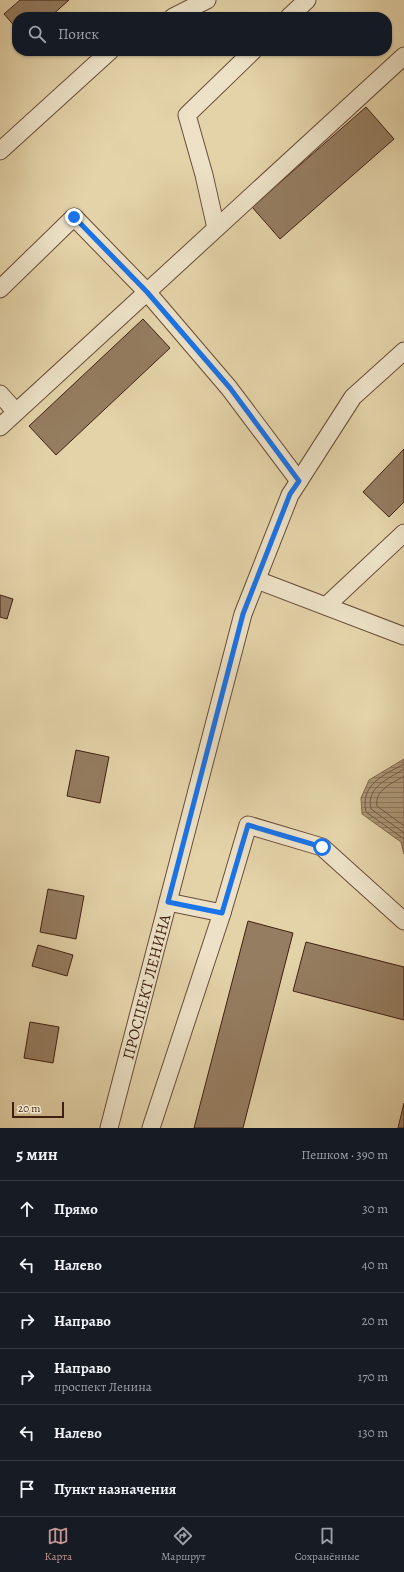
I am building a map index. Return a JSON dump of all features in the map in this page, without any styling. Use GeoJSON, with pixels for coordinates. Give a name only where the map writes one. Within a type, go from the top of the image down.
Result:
{"type":"FeatureCollection","features":[{"type":"Feature","properties":{"kind":"street"},"geometry":{"type":"LineString","coordinates":[[183,12],[207,0]]}},
{"type":"Feature","properties":{"kind":"street"},"geometry":{"type":"LineString","coordinates":[[294,12],[306,0]]}},
{"type":"Feature","properties":{"kind":"street"},"geometry":{"type":"LineString","coordinates":[[0,151],[104,56]]}},
{"type":"Feature","properties":{"kind":"street"},"geometry":{"type":"LineString","coordinates":[[216,228],[204,175],[187,115],[248,56]]}},
{"type":"Feature","properties":{"kind":"street"},"geometry":{"type":"LineString","coordinates":[[0,427],[404,56]]}},
{"type":"Feature","properties":{"kind":"street"},"geometry":{"type":"LineString","coordinates":[[0,289],[74,217],[147,292],[230,388],[299,481]]}},
{"type":"Feature","properties":{"kind":"street","name":"ПРОСПЕКТ ЛЕНИНА"},"geometry":{"type":"LineString","coordinates":[[109,1128],[243,614],[290,494],[353,397],[404,351]]}},
{"type":"Feature","properties":{"kind":"street"},"geometry":{"type":"LineString","coordinates":[[0,394],[16,412]]}},
{"type":"Feature","properties":{"kind":"street"},"geometry":{"type":"LineString","coordinates":[[326,606],[404,533]]}},
{"type":"Feature","properties":{"kind":"street"},"geometry":{"type":"LineString","coordinates":[[256,580],[404,636]]}},
{"type":"Feature","properties":{"kind":"street"},"geometry":{"type":"LineString","coordinates":[[151,1128],[222,913],[248,825],[322,847],[404,921]]}},
{"type":"Feature","properties":{"kind":"street"},"geometry":{"type":"LineString","coordinates":[[168,902],[222,913]]}},
{"type":"Feature","properties":{"kind":"water"},"geometry":{"type":"Polygon","coordinates":[[[404,759],[404,854],[401,842],[362,814],[361,798],[369,780],[404,759]]]}},
{"type":"Feature","properties":{"kind":"building"},"geometry":{"type":"Polygon","coordinates":[[[20,0],[69,0],[56,12],[12,12],[12,23],[4,14],[20,0]]]}},
{"type":"Feature","properties":{"kind":"building"},"geometry":{"type":"Polygon","coordinates":[[[366,107],[394,139],[280,239],[252,207],[366,107]]]}},
{"type":"Feature","properties":{"kind":"building"},"geometry":{"type":"Polygon","coordinates":[[[143,319],[170,348],[56,455],[29,426],[143,319]]]}},
{"type":"Feature","properties":{"kind":"building"},"geometry":{"type":"Polygon","coordinates":[[[404,449],[404,502],[389,517],[363,492],[404,449]]]}},
{"type":"Feature","properties":{"kind":"building"},"geometry":{"type":"Polygon","coordinates":[[[0,595],[13,599],[7,619],[0,617],[0,595]]]}},
{"type":"Feature","properties":{"kind":"building"},"geometry":{"type":"Polygon","coordinates":[[[76,750],[109,757],[100,803],[67,796],[76,750]]]}},
{"type":"Feature","properties":{"kind":"building"},"geometry":{"type":"Polygon","coordinates":[[[48,889],[84,896],[76,939],[40,932],[48,889]]]}},
{"type":"Feature","properties":{"kind":"building"},"geometry":{"type":"Polygon","coordinates":[[[248,921],[293,933],[243,1128],[194,1128],[248,921]]]}},
{"type":"Feature","properties":{"kind":"building"},"geometry":{"type":"Polygon","coordinates":[[[306,942],[404,967],[404,1020],[293,991],[306,942]]]}},
{"type":"Feature","properties":{"kind":"building"},"geometry":{"type":"Polygon","coordinates":[[[38,945],[73,955],[67,976],[32,966],[38,945]]]}},
{"type":"Feature","properties":{"kind":"building"},"geometry":{"type":"Polygon","coordinates":[[[30,1022],[59,1027],[53,1063],[24,1058],[30,1022]]]}},
{"type":"Feature","properties":{"kind":"building"},"geometry":{"type":"Polygon","coordinates":[[[404,1103],[404,1128],[398,1128],[404,1103]]]}},
{"type":"Feature","properties":{"kind":"route"},"geometry":{"type":"LineString","coordinates":[[74,217],[147,292],[230,388],[299,481],[290,494],[243,614],[168,902],[222,913],[248,825],[322,847]]}}]}
